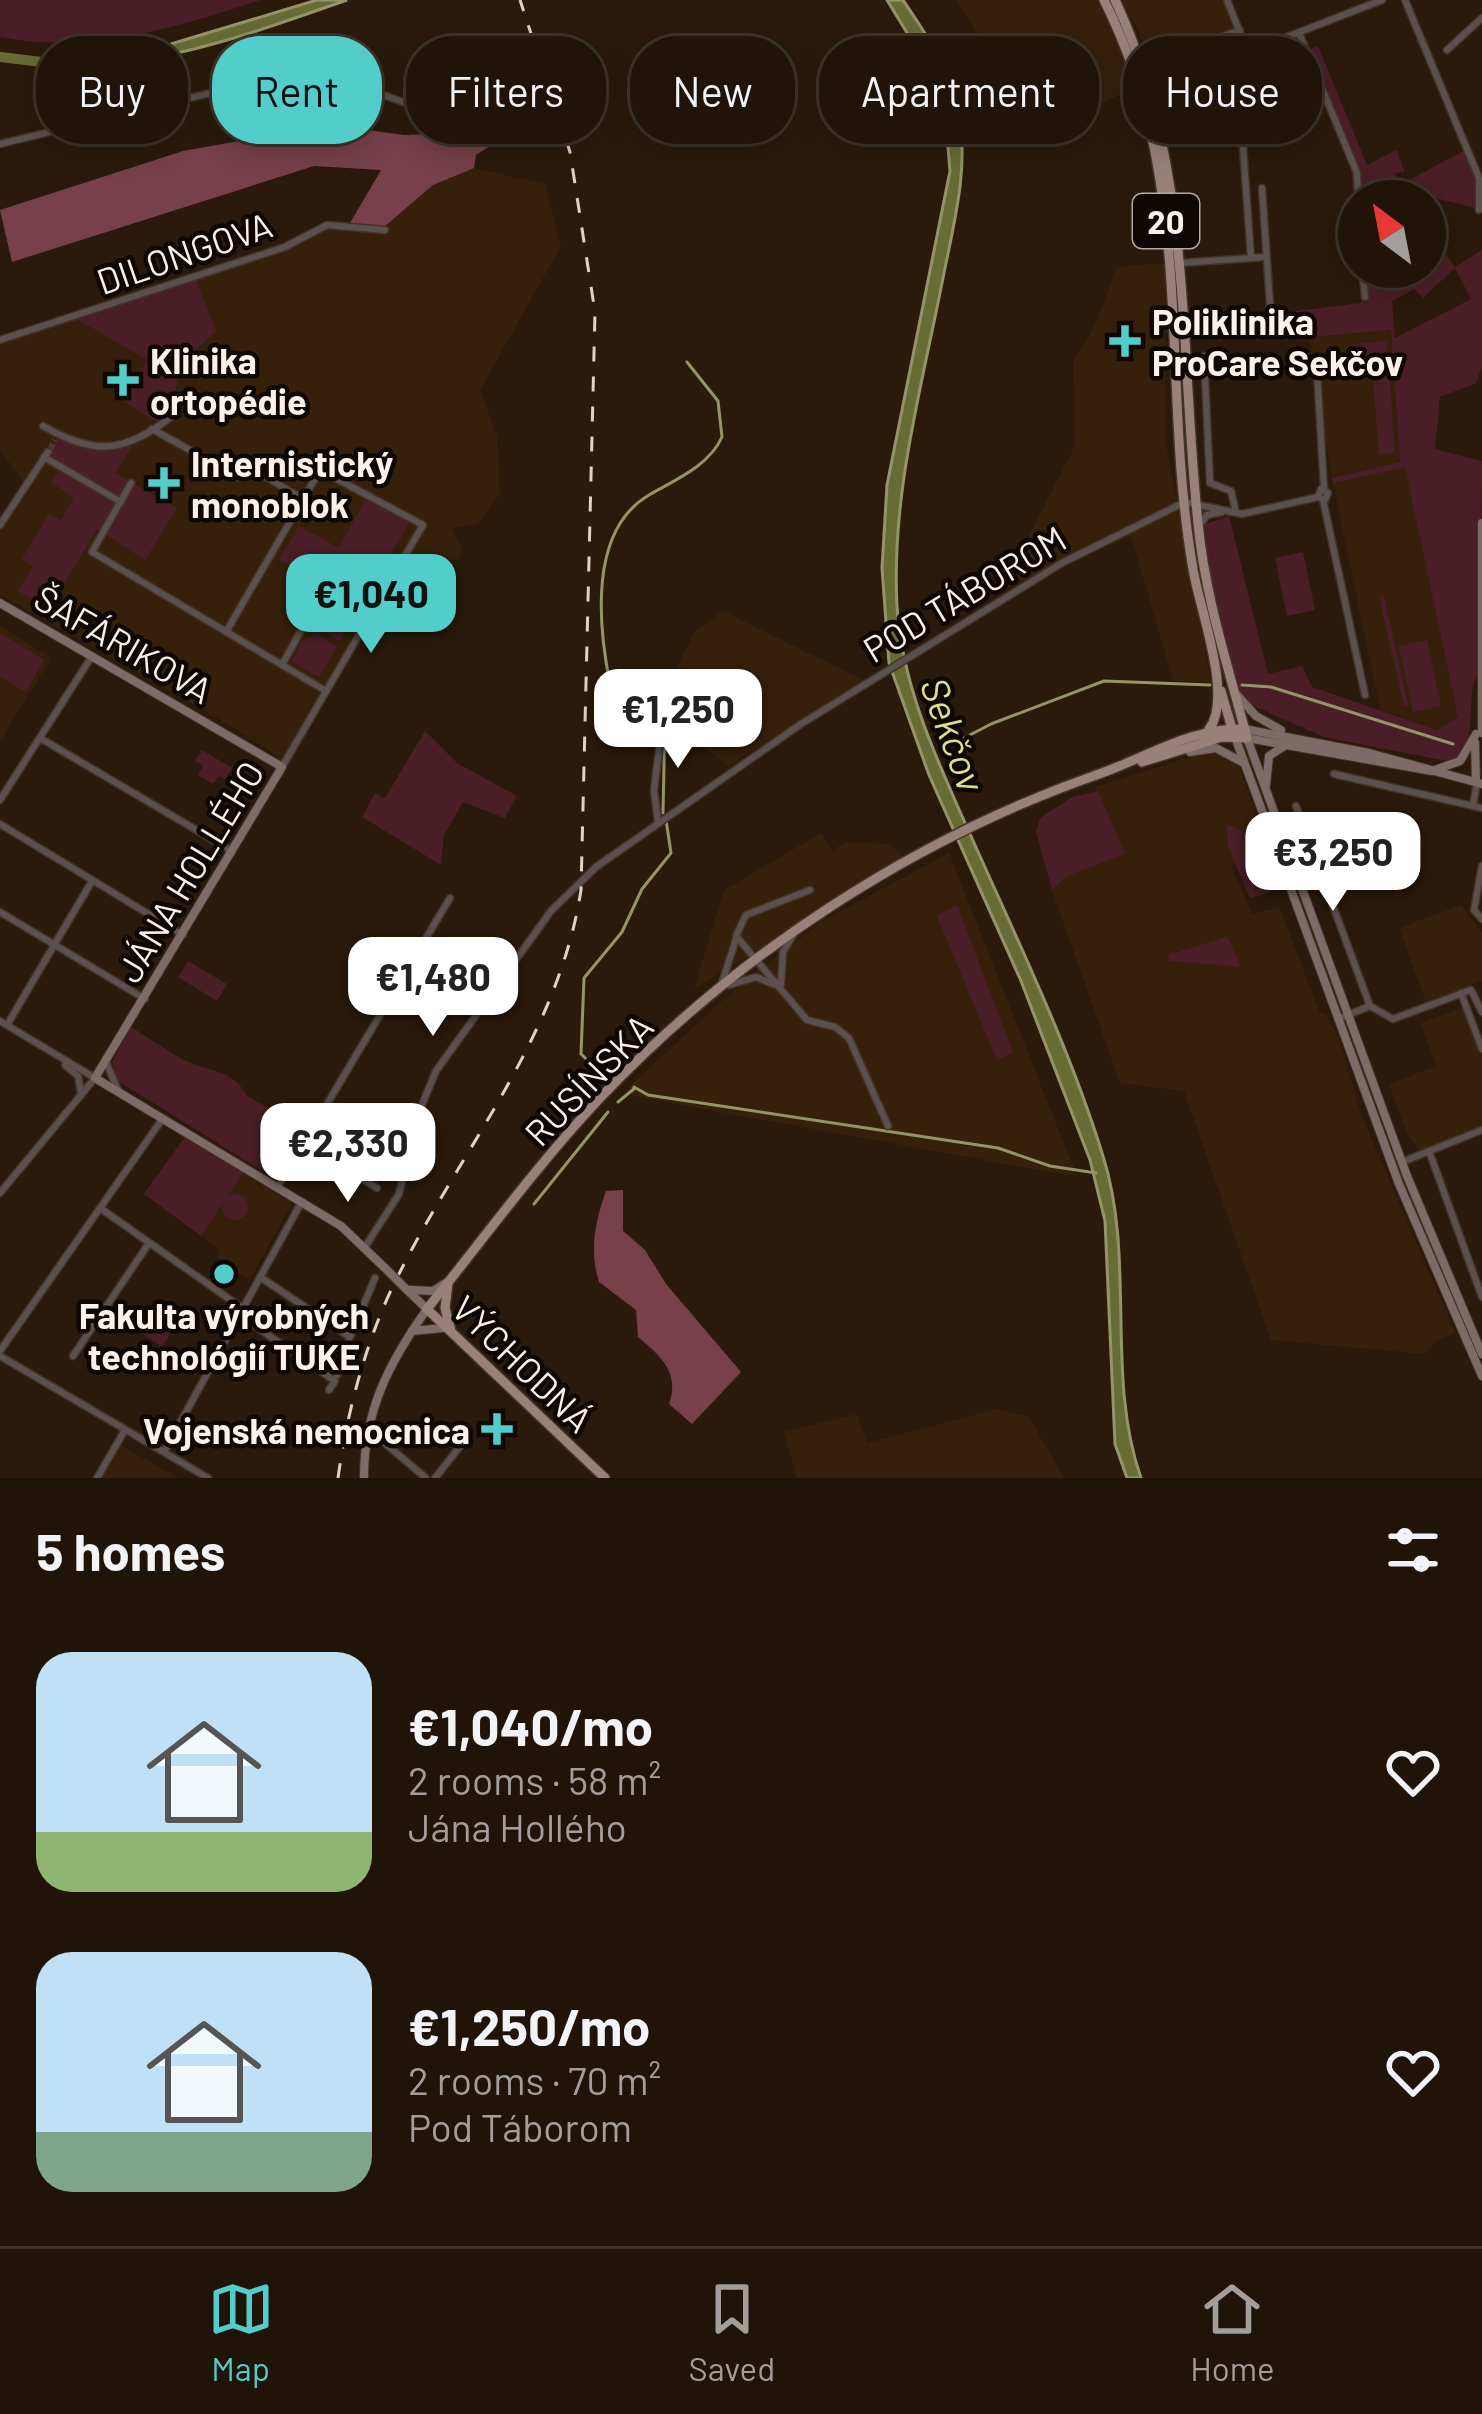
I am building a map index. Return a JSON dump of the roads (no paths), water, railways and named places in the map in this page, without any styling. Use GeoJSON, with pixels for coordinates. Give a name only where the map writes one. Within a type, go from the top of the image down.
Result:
{"type":"FeatureCollection","features":[{"type":"Feature","properties":{"kind":"main road","name":"20"},"geometry":{"type":"LineString","coordinates":[[1104,0],[1123,40]]}},
{"type":"Feature","properties":{"kind":"main road","name":"20"},"geometry":{"type":"LineString","coordinates":[[1115,0],[1130,36]]}},
{"type":"Feature","properties":{"kind":"main road","name":"20"},"geometry":{"type":"LineString","coordinates":[[1163,144],[1192,564],[1216,673],[1218,713],[1199,734]]}},
{"type":"Feature","properties":{"kind":"main road","name":"20"},"geometry":{"type":"LineString","coordinates":[[1190,502],[1240,733]]}},
{"type":"Feature","properties":{"kind":"main road"},"geometry":{"type":"LineString","coordinates":[[1216,673],[1240,733]]}},
{"type":"Feature","properties":{"kind":"main road","name":"RUSÍNSKA"},"geometry":{"type":"LineString","coordinates":[[427,1309],[602,1097],[758,958],[985,821],[1199,734],[1240,733]]}},
{"type":"Feature","properties":{"kind":"main road","name":"RUSÍNSKA"},"geometry":{"type":"LineString","coordinates":[[1102,773],[1240,733]]}},
{"type":"Feature","properties":{"kind":"main road"},"geometry":{"type":"LineString","coordinates":[[448,1281],[445,1308],[451,1330]]}},
{"type":"Feature","properties":{"kind":"main road","name":"VÝCHODNÁ"},"geometry":{"type":"LineString","coordinates":[[427,1309],[605,1478]]}},
{"type":"Feature","properties":{"kind":"street"},"geometry":{"type":"LineString","coordinates":[[1228,0],[1242,36]]}},
{"type":"Feature","properties":{"kind":"street"},"geometry":{"type":"LineString","coordinates":[[1291,36],[1382,0]]}},
{"type":"Feature","properties":{"kind":"street"},"geometry":{"type":"LineString","coordinates":[[1406,0],[1479,178],[1479,211]]}},
{"type":"Feature","properties":{"kind":"street"},"geometry":{"type":"LineString","coordinates":[[1447,50],[1482,18]]}},
{"type":"Feature","properties":{"kind":"street"},"geometry":{"type":"LineString","coordinates":[[1224,36],[1240,30]]}},
{"type":"Feature","properties":{"kind":"street"},"geometry":{"type":"LineString","coordinates":[[0,144],[289,74],[330,75],[406,103]]}},
{"type":"Feature","properties":{"kind":"street"},"geometry":{"type":"LineString","coordinates":[[1322,89],[1357,180]]}},
{"type":"Feature","properties":{"kind":"street"},"geometry":{"type":"LineString","coordinates":[[1243,144],[1251,258]]}},
{"type":"Feature","properties":{"kind":"street"},"geometry":{"type":"LineString","coordinates":[[1262,188],[1272,333]]}},
{"type":"Feature","properties":{"kind":"street","name":"DILONGOVA"},"geometry":{"type":"LineString","coordinates":[[0,340],[285,247],[327,225],[385,230]]}},
{"type":"Feature","properties":{"kind":"street"},"geometry":{"type":"LineString","coordinates":[[1174,262],[1266,257]]}},
{"type":"Feature","properties":{"kind":"street"},"geometry":{"type":"LineString","coordinates":[[1364,288],[1365,297]]}},
{"type":"Feature","properties":{"kind":"street"},"geometry":{"type":"LineString","coordinates":[[1204,356],[1210,484],[1232,490],[1233,513]]}},
{"type":"Feature","properties":{"kind":"street"},"geometry":{"type":"LineString","coordinates":[[1317,370],[1322,496],[1365,695]]}},
{"type":"Feature","properties":{"kind":"street"},"geometry":{"type":"LineString","coordinates":[[43,426],[57,438],[95,450],[171,417]]}},
{"type":"Feature","properties":{"kind":"street"},"geometry":{"type":"LineString","coordinates":[[152,429],[239,476],[263,475],[303,499]]}},
{"type":"Feature","properties":{"kind":"street"},"geometry":{"type":"LineString","coordinates":[[0,525],[46,455],[121,502]]}},
{"type":"Feature","properties":{"kind":"street","name":"JÁNA HOLLÉHO"},"geometry":{"type":"LineString","coordinates":[[94,1078],[423,525],[320,470],[226,632]]}},
{"type":"Feature","properties":{"kind":"street"},"geometry":{"type":"LineString","coordinates":[[131,483],[92,552],[326,691]]}},
{"type":"Feature","properties":{"kind":"street"},"geometry":{"type":"LineString","coordinates":[[1198,530],[1208,514],[1322,496]]}},
{"type":"Feature","properties":{"kind":"street"},"geometry":{"type":"LineString","coordinates":[[1190,502],[1233,513]]}},
{"type":"Feature","properties":{"kind":"street","name":"POD TÁBOROM"},"geometry":{"type":"LineString","coordinates":[[365,1247],[394,1204],[423,1096],[453,1046],[562,898],[658,822],[880,675],[1046,572],[1190,502]]}},
{"type":"Feature","properties":{"kind":"street"},"geometry":{"type":"LineString","coordinates":[[1334,774],[1478,807],[1482,523]]}},
{"type":"Feature","properties":{"kind":"street"},"geometry":{"type":"LineString","coordinates":[[323,569],[343,583]]}},
{"type":"Feature","properties":{"kind":"street"},"geometry":{"type":"LineString","coordinates":[[282,665],[332,576]]}},
{"type":"Feature","properties":{"kind":"street","name":"ŠAFÁRIKOVA"},"geometry":{"type":"LineString","coordinates":[[0,603],[282,767]]}},
{"type":"Feature","properties":{"kind":"street"},"geometry":{"type":"LineString","coordinates":[[0,800],[93,656]]}},
{"type":"Feature","properties":{"kind":"street"},"geometry":{"type":"LineString","coordinates":[[1232,687],[1262,721],[1322,743],[1432,771],[1460,761],[1478,732]]}},
{"type":"Feature","properties":{"kind":"street"},"geometry":{"type":"LineString","coordinates":[[658,822],[654,790],[662,726]]}},
{"type":"Feature","properties":{"kind":"street"},"geometry":{"type":"LineString","coordinates":[[1240,733],[1322,743]]}},
{"type":"Feature","properties":{"kind":"street"},"geometry":{"type":"LineString","coordinates":[[1240,733],[1480,780]]}},
{"type":"Feature","properties":{"kind":"street"},"geometry":{"type":"LineString","coordinates":[[1240,733],[1243,763],[1392,1166],[1482,1376]]}},
{"type":"Feature","properties":{"kind":"street"},"geometry":{"type":"LineString","coordinates":[[1240,733],[1402,1162],[1482,1354]]}},
{"type":"Feature","properties":{"kind":"street"},"geometry":{"type":"LineString","coordinates":[[40,738],[232,850]]}},
{"type":"Feature","properties":{"kind":"street"},"geometry":{"type":"LineString","coordinates":[[1266,793],[1270,756],[1290,744]]}},
{"type":"Feature","properties":{"kind":"street"},"geometry":{"type":"LineString","coordinates":[[1142,763],[1216,748],[1243,763]]}},
{"type":"Feature","properties":{"kind":"street"},"geometry":{"type":"LineString","coordinates":[[1296,806],[1370,1006],[1393,1019],[1474,992],[1482,1012]]}},
{"type":"Feature","properties":{"kind":"street"},"geometry":{"type":"LineString","coordinates":[[0,824],[183,935]]}},
{"type":"Feature","properties":{"kind":"street"},"geometry":{"type":"LineString","coordinates":[[1482,866],[1474,910],[1482,919]]}},
{"type":"Feature","properties":{"kind":"street"},"geometry":{"type":"LineString","coordinates":[[0,1193],[94,1078],[4,1023],[92,880]]}},
{"type":"Feature","properties":{"kind":"street"},"geometry":{"type":"LineString","coordinates":[[720,989],[746,915],[810,890]]}},
{"type":"Feature","properties":{"kind":"street"},"geometry":{"type":"LineString","coordinates":[[278,1186],[450,898]]}},
{"type":"Feature","properties":{"kind":"street"},"geometry":{"type":"LineString","coordinates":[[0,912],[145,999]]}},
{"type":"Feature","properties":{"kind":"street"},"geometry":{"type":"LineString","coordinates":[[781,987],[781,961],[795,932]]}},
{"type":"Feature","properties":{"kind":"street"},"geometry":{"type":"LineString","coordinates":[[736,936],[807,1020],[836,1028],[849,1038],[888,1126]]}},
{"type":"Feature","properties":{"kind":"street"},"geometry":{"type":"LineString","coordinates":[[720,989],[756,977],[781,987]]}},
{"type":"Feature","properties":{"kind":"street"},"geometry":{"type":"LineString","coordinates":[[1461,993],[1482,1049]]}},
{"type":"Feature","properties":{"kind":"street"},"geometry":{"type":"LineString","coordinates":[[1338,1019],[1370,1006]]}},
{"type":"Feature","properties":{"kind":"street"},"geometry":{"type":"LineString","coordinates":[[34,1041],[78,1076],[80,1095]]}},
{"type":"Feature","properties":{"kind":"street"},"geometry":{"type":"LineString","coordinates":[[106,1062],[118,1090]]}},
{"type":"Feature","properties":{"kind":"street","name":"VÝCHODNÁ"},"geometry":{"type":"LineString","coordinates":[[94,1078],[302,1202],[365,1247],[427,1309]]}},
{"type":"Feature","properties":{"kind":"street"},"geometry":{"type":"LineString","coordinates":[[164,1117],[0,1353],[208,1478]]}},
{"type":"Feature","properties":{"kind":"street"},"geometry":{"type":"LineString","coordinates":[[1392,1166],[1482,1130]]}},
{"type":"Feature","properties":{"kind":"street"},"geometry":{"type":"LineString","coordinates":[[303,1143],[377,1188]]}},
{"type":"Feature","properties":{"kind":"street"},"geometry":{"type":"LineString","coordinates":[[1429,1151],[1482,1298]]}},
{"type":"Feature","properties":{"kind":"street"},"geometry":{"type":"LineString","coordinates":[[0,1176],[8,1183]]}},
{"type":"Feature","properties":{"kind":"street"},"geometry":{"type":"LineString","coordinates":[[164,1452],[302,1202]]}},
{"type":"Feature","properties":{"kind":"street"},"geometry":{"type":"LineString","coordinates":[[100,1208],[336,1378]]}},
{"type":"Feature","properties":{"kind":"street"},"geometry":{"type":"LineString","coordinates":[[73,1356],[149,1243]]}},
{"type":"Feature","properties":{"kind":"street"},"geometry":{"type":"LineString","coordinates":[[260,1277],[350,1337]]}},
{"type":"Feature","properties":{"kind":"street"},"geometry":{"type":"LineString","coordinates":[[329,1390],[375,1278]]}},
{"type":"Feature","properties":{"kind":"street"},"geometry":{"type":"LineString","coordinates":[[410,1331],[414,1308],[408,1290],[433,1291],[448,1281]]}},
{"type":"Feature","properties":{"kind":"street"},"geometry":{"type":"LineString","coordinates":[[364,1478],[366,1438],[383,1376],[427,1309]]}},
{"type":"Feature","properties":{"kind":"street"},"geometry":{"type":"LineString","coordinates":[[410,1331],[431,1325],[451,1330]]}},
{"type":"Feature","properties":{"kind":"street"},"geometry":{"type":"LineString","coordinates":[[97,1478],[125,1430]]}},
{"type":"Feature","properties":{"kind":"street"},"geometry":{"type":"LineString","coordinates":[[366,1438],[381,1440],[431,1478],[463,1444]]}},
{"type":"Feature","properties":{"kind":"waterway","name":"Sekčov"},"geometry":{"type":"LineString","coordinates":[[0,57],[36,61]]}},
{"type":"Feature","properties":{"kind":"waterway"},"geometry":{"type":"LineString","coordinates":[[663,813],[665,719],[652,701],[610,684],[602,580],[616,531],[630,511],[700,464],[722,437],[718,401],[687,362]]}},
{"type":"Feature","properties":{"kind":"waterway"},"geometry":{"type":"LineString","coordinates":[[943,749],[991,724],[1104,681],[1210,685]]}},
{"type":"Feature","properties":{"kind":"waterway"},"geometry":{"type":"LineString","coordinates":[[1242,685],[1271,687],[1453,744]]}},
{"type":"Feature","properties":{"kind":"waterway"},"geometry":{"type":"LineString","coordinates":[[603,1075],[581,1054],[584,978],[622,932],[642,889],[671,853],[666,820]]}},
{"type":"Feature","properties":{"kind":"waterway"},"geometry":{"type":"LineString","coordinates":[[634,1087],[648,1095],[998,1148],[1050,1166],[1096,1173]]}},
{"type":"Feature","properties":{"kind":"waterway"},"geometry":{"type":"LineString","coordinates":[[618,1102],[635,1088]]}},
{"type":"Feature","properties":{"kind":"waterway"},"geometry":{"type":"LineString","coordinates":[[534,1204],[608,1112]]}},
{"type":"Feature","properties":{"kind":"tunnel"},"geometry":{"type":"LineString","coordinates":[[50,449],[55,440]]}},
{"type":"Feature","properties":{"kind":"railway"},"geometry":{"type":"LineString","coordinates":[[338,1478],[347,1424],[379,1318],[427,1222],[532,1039],[570,942],[581,890],[595,312],[570,152],[520,0]]}},
{"type":"Feature","properties":{"kind":"place","name":"Poliklinika ProCare Sekčov"},"geometry":{"type":"Point","coordinates":[1125,341]}},
{"type":"Feature","properties":{"kind":"place","name":"Klinika ortopédie"},"geometry":{"type":"Point","coordinates":[123,380]}},
{"type":"Feature","properties":{"kind":"place","name":"Internistický monoblok"},"geometry":{"type":"Point","coordinates":[164,483]}},
{"type":"Feature","properties":{"kind":"place","name":"Fakulta výrobných technológií TUKE"},"geometry":{"type":"Point","coordinates":[224,1274]}},
{"type":"Feature","properties":{"kind":"place","name":"Vojenská nemocnica"},"geometry":{"type":"Point","coordinates":[497,1429]}}]}
